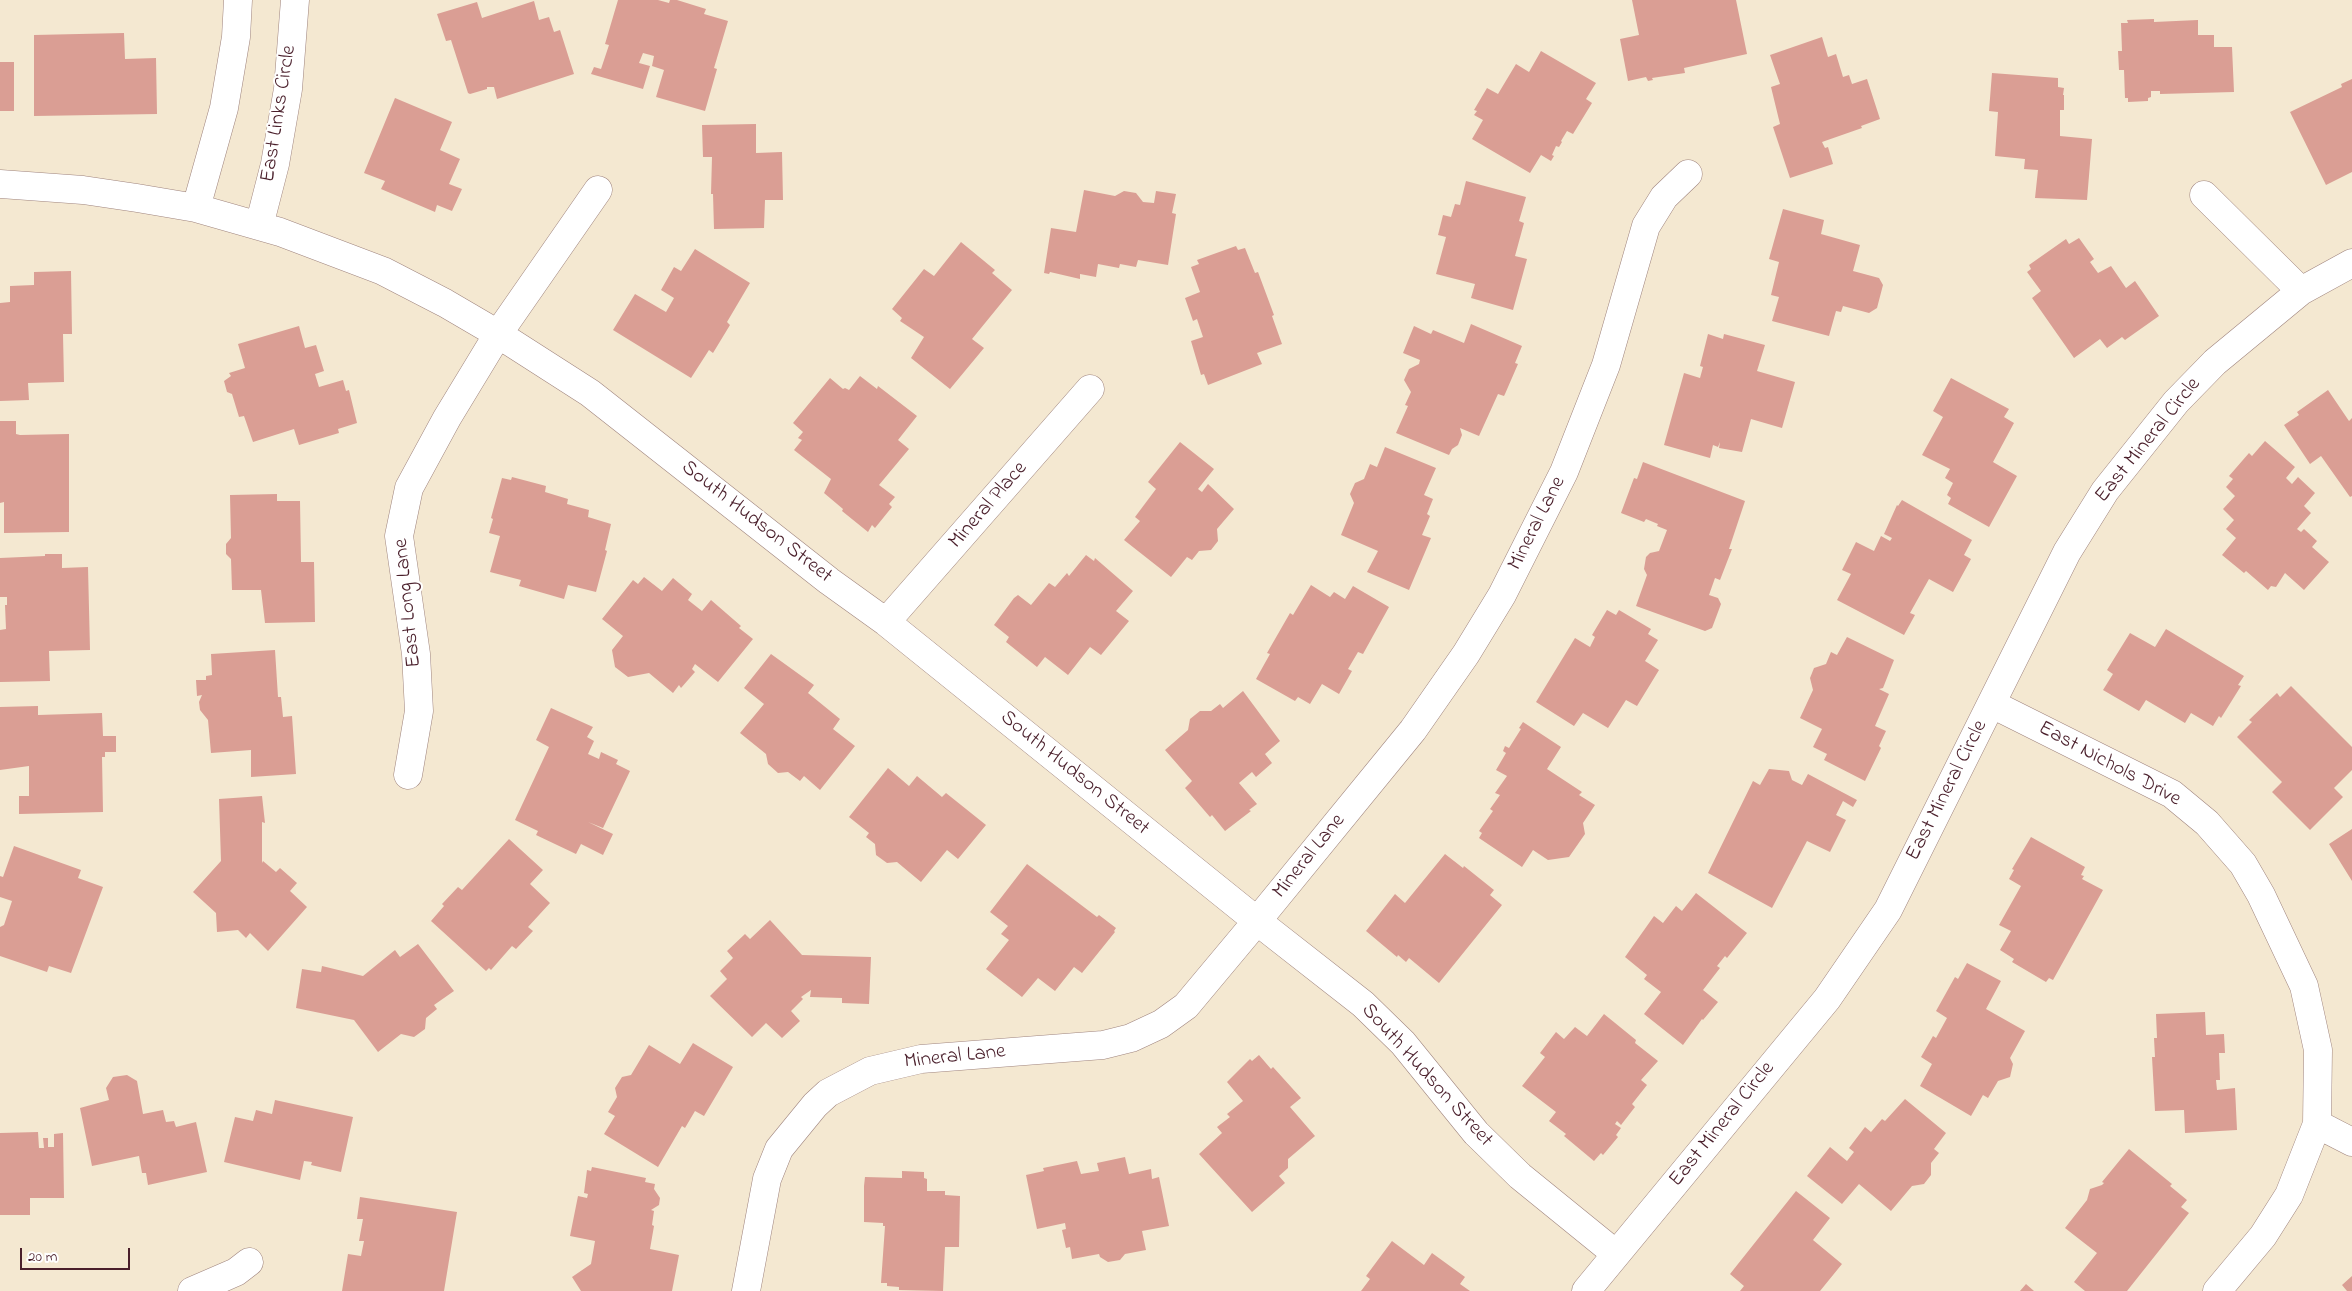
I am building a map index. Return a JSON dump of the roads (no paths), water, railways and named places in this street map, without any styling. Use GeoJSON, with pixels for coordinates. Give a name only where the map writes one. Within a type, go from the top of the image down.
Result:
{"type":"FeatureCollection","features":[{"type":"Feature","properties":{"kind":"street"},"geometry":{"type":"LineString","coordinates":[[196,208],[224,108],[236,37],[238,0]]}},
{"type":"Feature","properties":{"kind":"street","name":"East Links Circle"},"geometry":{"type":"LineString","coordinates":[[259,226],[275,164],[288,89],[295,0]]}},
{"type":"Feature","properties":{"kind":"street","name":"Mineral Lane"},"geometry":{"type":"LineString","coordinates":[[746,1291],[767,1179],[779,1149],[815,1105],[828,1093],[870,1071],[921,1059],[1103,1045],[1131,1038],[1161,1024],[1186,1006],[1257,922],[1413,730],[1466,654],[1502,595],[1564,472],[1606,365],[1646,226],[1664,197],[1688,174]]}},
{"type":"Feature","properties":{"kind":"street","name":"South Hudson Street"},"geometry":{"type":"LineString","coordinates":[[0,184],[83,190],[196,208],[259,226],[334,251],[383,271],[498,334],[590,393],[829,581],[886,622],[1257,922],[1363,1004],[1403,1043],[1476,1133],[1520,1176],[1616,1254]]}},
{"type":"Feature","properties":{"kind":"street"},"geometry":{"type":"LineString","coordinates":[[498,334],[598,190]]}},
{"type":"Feature","properties":{"kind":"street"},"geometry":{"type":"LineString","coordinates":[[2204,195],[2301,291]]}},
{"type":"Feature","properties":{"kind":"street","name":"East Mineral Circle"},"geometry":{"type":"LineString","coordinates":[[1586,1291],[1827,999],[1882,918],[1992,704],[2067,552],[2105,491],[2189,388],[2215,362],[2301,291],[2352,263]]}},
{"type":"Feature","properties":{"kind":"street","name":"East Long Lane"},"geometry":{"type":"LineString","coordinates":[[408,775],[419,711],[416,654],[400,536],[403,512],[409,488],[418,471],[447,418],[498,334]]}},
{"type":"Feature","properties":{"kind":"street","name":"Mineral Place"},"geometry":{"type":"LineString","coordinates":[[886,622],[1090,389]]}},
{"type":"Feature","properties":{"kind":"street","name":"East Nichols Drive"},"geometry":{"type":"LineString","coordinates":[[1992,704],[2172,794],[2207,822],[2243,864],[2262,895],[2304,986],[2318,1050],[2316,1124],[2289,1195],[2263,1236],[2217,1291]]}},
{"type":"Feature","properties":{"kind":"street"},"geometry":{"type":"LineString","coordinates":[[2316,1124],[2352,1142]]}},
{"type":"Feature","properties":{"kind":"street"},"geometry":{"type":"LineString","coordinates":[[192,1291],[236,1272],[249,1262]]}}]}
